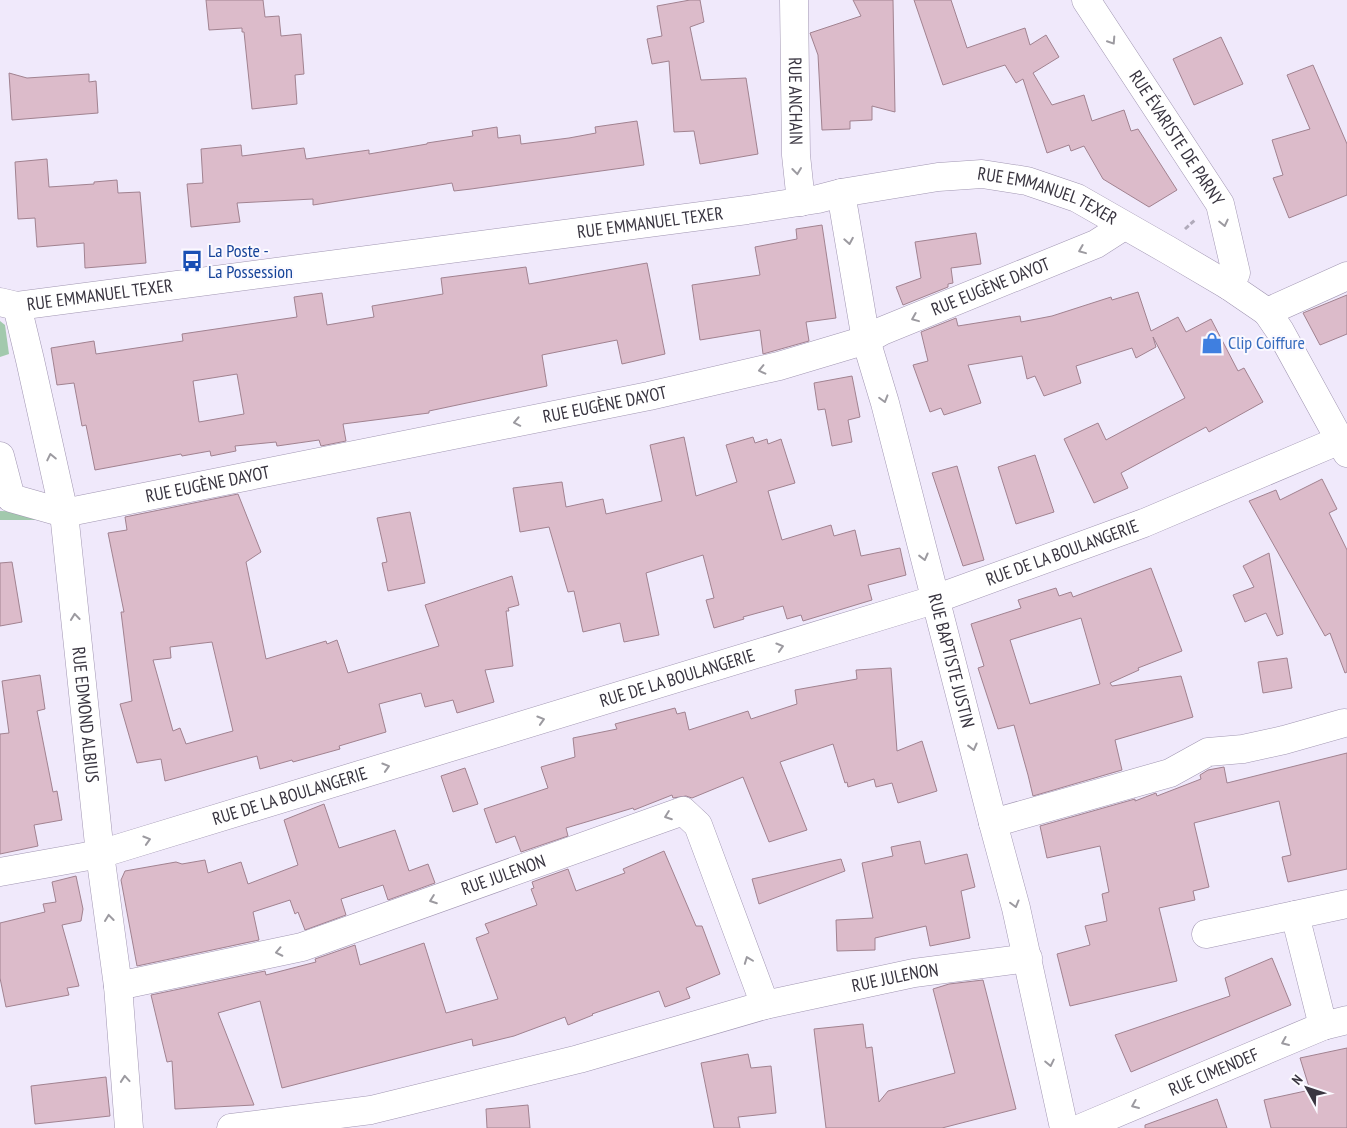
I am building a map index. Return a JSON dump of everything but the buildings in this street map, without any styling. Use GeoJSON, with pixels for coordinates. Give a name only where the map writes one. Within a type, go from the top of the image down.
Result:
{"type":"FeatureCollection","features":[{"type":"Feature","properties":{"kind":"street","name":"RUE ANCHAIN"},"geometry":{"type":"LineString","coordinates":[[794,0],[796,155],[801,202]]}},
{"type":"Feature","properties":{"kind":"street","name":"RUE ÉVARISTE DE PARNY"},"geometry":{"type":"LineString","coordinates":[[1086,0],[1220,204],[1236,273],[1229,286]]}},
{"type":"Feature","properties":{"kind":"street","name":"RUE EMMANUEL TEXER"},"geometry":{"type":"LineString","coordinates":[[8,304],[801,202],[841,193],[938,177],[982,174],[1027,181],[1076,198],[1229,286],[1267,312]]}},
{"type":"Feature","properties":{"kind":"street","name":"RUE BAPTISTE JUSTIN"},"geometry":{"type":"LineString","coordinates":[[841,193],[866,340],[885,403],[992,823],[1016,908],[1064,1128]]}},
{"type":"Feature","properties":{"kind":"street","name":"RUE EUGÈNE DAYOT"},"geometry":{"type":"LineString","coordinates":[[64,513],[649,396],[779,366],[866,340],[882,331],[1096,244],[1124,226]]}},
{"type":"Feature","properties":{"kind":"street"},"geometry":{"type":"LineString","coordinates":[[1344,447],[1280,331],[1267,312],[1347,276]]}},
{"type":"Feature","properties":{"kind":"street","name":"RUE EDMOND ALBIUS"},"geometry":{"type":"LineString","coordinates":[[8,304],[30,360],[64,513],[100,854],[118,986],[129,1128]]}},
{"type":"Feature","properties":{"kind":"street","name":"RUE DE LA BOULANGERIE"},"geometry":{"type":"LineString","coordinates":[[0,872],[100,854],[935,598],[1144,523],[1344,447]]}},
{"type":"Feature","properties":{"kind":"street"},"geometry":{"type":"LineString","coordinates":[[0,456],[11,498],[64,513]]}},
{"type":"Feature","properties":{"kind":"street"},"geometry":{"type":"LineString","coordinates":[[992,823],[1170,773],[1208,752],[1243,749],[1284,740],[1344,723]]}},
{"type":"Feature","properties":{"kind":"street","name":"RUE JULENON"},"geometry":{"type":"LineString","coordinates":[[118,986],[302,947],[683,811],[698,825],[765,1006]]}},
{"type":"Feature","properties":{"kind":"street"},"geometry":{"type":"LineString","coordinates":[[1206,934],[1347,904]]}},
{"type":"Feature","properties":{"kind":"street"},"geometry":{"type":"LineString","coordinates":[[1295,915],[1335,1023]]}},
{"type":"Feature","properties":{"kind":"street","name":"RUE JULENON"},"geometry":{"type":"LineString","coordinates":[[231,1128],[371,1110],[579,1059],[765,1006],[914,973],[1028,958]]}},
{"type":"Feature","properties":{"kind":"street","name":"RUE CIMENDEF"},"geometry":{"type":"LineString","coordinates":[[1081,1128],[1335,1023]]}},
{"type":"Feature","properties":{"kind":"path"},"geometry":{"type":"LineString","coordinates":[[1182,231],[1196,220]]}},
{"type":"Feature","properties":{"kind":"green space"},"geometry":{"type":"Polygon","coordinates":[[[0,321],[5,325],[9,354],[0,357],[0,321]]]}},
{"type":"Feature","properties":{"kind":"green space"},"geometry":{"type":"Polygon","coordinates":[[[0,511],[42,512],[43,520],[0,520],[0,511]]]}},
{"type":"Feature","properties":{"kind":"place","name":"La Poste - La Possession"},"geometry":{"type":"Point","coordinates":[192,261]}},
{"type":"Feature","properties":{"kind":"place","name":"Clip Coiffure"},"geometry":{"type":"Point","coordinates":[1212,343]}}]}
